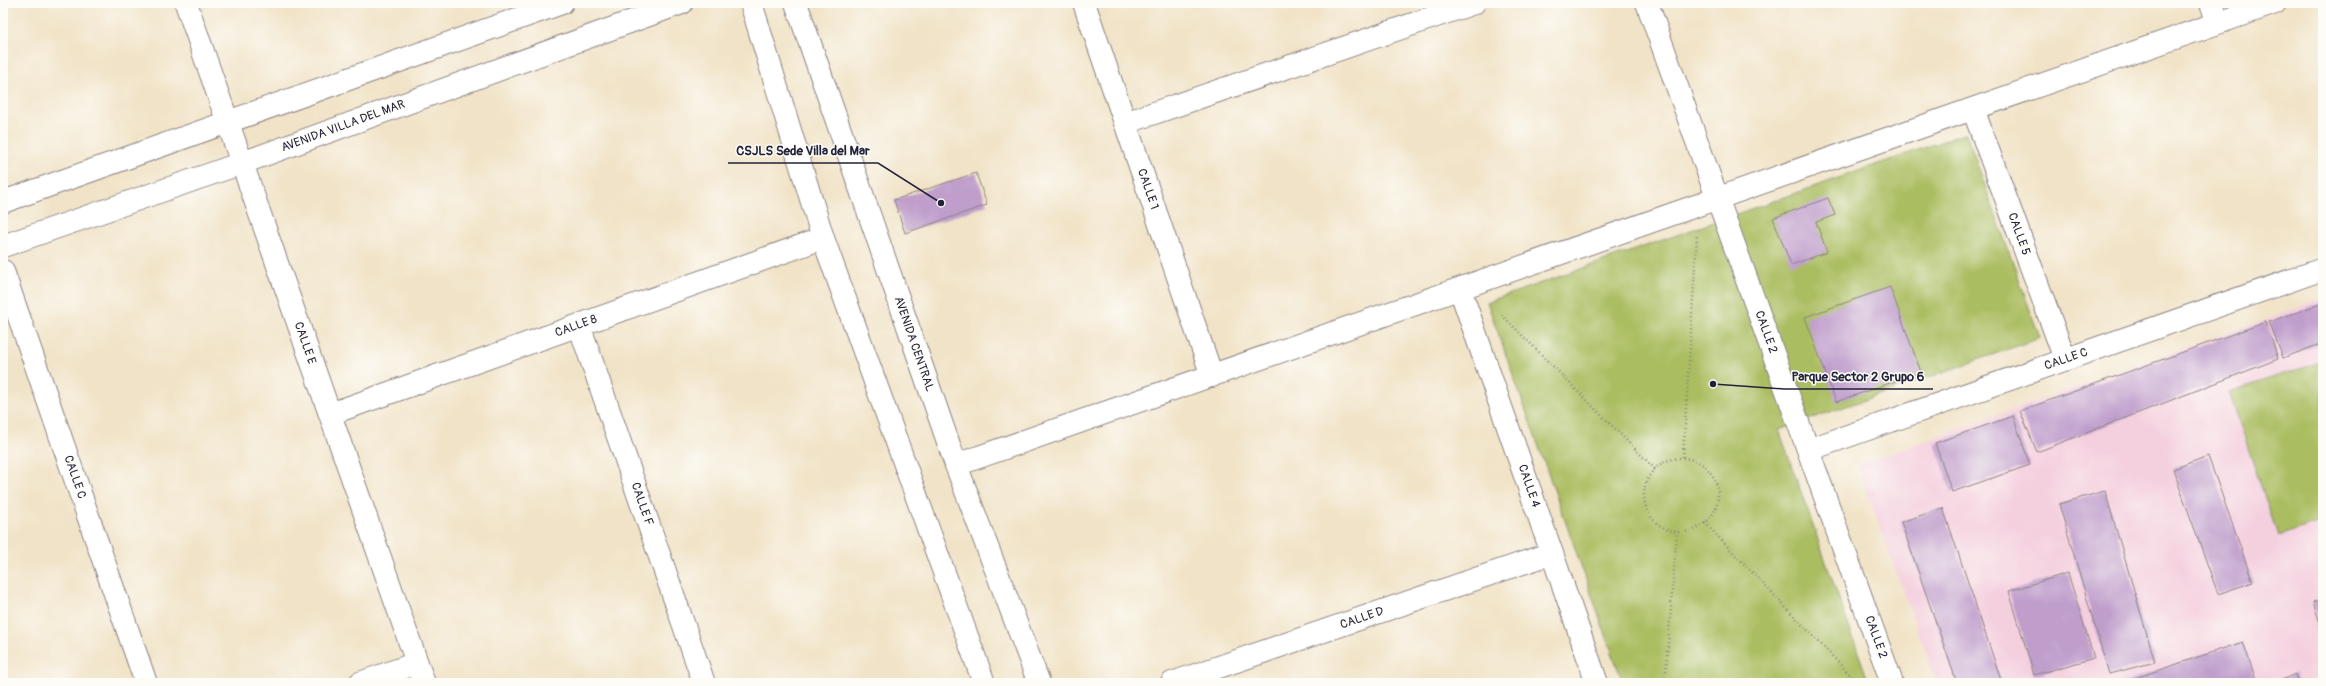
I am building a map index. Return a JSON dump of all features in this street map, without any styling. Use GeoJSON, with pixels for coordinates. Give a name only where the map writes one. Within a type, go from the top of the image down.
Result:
{"type":"FeatureCollection","features":[{"type":"Feature","properties":{"kind":"street","name":"CALLE E"},"geometry":{"type":"LineString","coordinates":[[186,3],[421,673]]}},
{"type":"Feature","properties":{"kind":"street"},"geometry":{"type":"LineString","coordinates":[[3,202],[562,3]]}},
{"type":"Feature","properties":{"kind":"street","name":"AVENIDA VILLA DEL MAR"},"geometry":{"type":"LineString","coordinates":[[3,246],[242,163],[682,3]]}},
{"type":"Feature","properties":{"kind":"street"},"geometry":{"type":"LineString","coordinates":[[751,3],[822,238],[984,683]]}},
{"type":"Feature","properties":{"kind":"street","name":"AVENIDA CENTRAL"},"geometry":{"type":"LineString","coordinates":[[796,3],[956,465],[1039,683]]}},
{"type":"Feature","properties":{"kind":"street","name":"CALLE 1"},"geometry":{"type":"LineString","coordinates":[[1084,3],[1212,376]]}},
{"type":"Feature","properties":{"kind":"street"},"geometry":{"type":"LineString","coordinates":[[1125,123],[1474,3]]}},
{"type":"Feature","properties":{"kind":"street","name":"CALLE 2"},"geometry":{"type":"LineString","coordinates":[[1648,3],[1709,201],[1808,450],[1892,683]]}},
{"type":"Feature","properties":{"kind":"street"},"geometry":{"type":"LineString","coordinates":[[956,465],[1973,109],[2215,13],[2275,3]]}},
{"type":"Feature","properties":{"kind":"street","name":"CALLE 5"},"geometry":{"type":"LineString","coordinates":[[1973,109],[2065,359]]}},
{"type":"Feature","properties":{"kind":"street","name":"CALLE 8"},"geometry":{"type":"LineString","coordinates":[[330,414],[822,238]]}},
{"type":"Feature","properties":{"kind":"street","name":"CALLE C"},"geometry":{"type":"LineString","coordinates":[[1808,450],[2323,269]]}},
{"type":"Feature","properties":{"kind":"street","name":"CALLE C"},"geometry":{"type":"LineString","coordinates":[[3,271],[146,683]]}},
{"type":"Feature","properties":{"kind":"street","name":"CALLE 4"},"geometry":{"type":"LineString","coordinates":[[1460,289],[1597,683]]}},
{"type":"Feature","properties":{"kind":"street","name":"CALLE F"},"geometry":{"type":"LineString","coordinates":[[579,325],[704,683]]}},
{"type":"Feature","properties":{"kind":"street","name":"CALLE D"},"geometry":{"type":"LineString","coordinates":[[1172,683],[1552,553]]}},
{"type":"Feature","properties":{"kind":"street"},"geometry":{"type":"LineString","coordinates":[[360,683],[421,673]]}},
{"type":"Feature","properties":{"kind":"path"},"geometry":{"type":"LineString","coordinates":[[1683,458],[1709,201]]}},
{"type":"Feature","properties":{"kind":"path"},"geometry":{"type":"LineString","coordinates":[[1501,314],[1655,469]]}},
{"type":"Feature","properties":{"kind":"path"},"geometry":{"type":"LineString","coordinates":[[1683,458],[1695,460],[1706,468],[1714,477],[1718,490],[1718,502],[1713,514],[1705,523],[1694,530],[1677,531],[1660,525],[1651,517],[1646,506],[1644,495],[1646,484],[1655,469],[1671,459],[1683,458]]}},
{"type":"Feature","properties":{"kind":"path"},"geometry":{"type":"LineString","coordinates":[[1705,523],[1858,683]]}},
{"type":"Feature","properties":{"kind":"path"},"geometry":{"type":"LineString","coordinates":[[1665,683],[1677,531]]}},
{"type":"Feature","properties":{"kind":"path"},"geometry":{"type":"LineString","coordinates":[[1859,676],[1862,683]]}},
{"type":"Feature","properties":{"kind":"shaded area"},"geometry":{"type":"Polygon","coordinates":[[[2323,299],[2323,683],[1937,683],[1857,465],[2323,299]]]}},
{"type":"Feature","properties":{"kind":"green space"},"geometry":{"type":"Polygon","coordinates":[[[1966,133],[2040,338],[1779,430],[1869,683],[1623,683],[1487,302],[1966,133]]]}},
{"type":"Feature","properties":{"kind":"green space"},"geometry":{"type":"Polygon","coordinates":[[[2320,362],[2323,371],[2323,521],[2278,536],[2229,392],[2320,362]]]}},
{"type":"Feature","properties":{"kind":"building"},"geometry":{"type":"Polygon","coordinates":[[[976,173],[987,205],[905,233],[894,200],[976,173]]]}},
{"type":"Feature","properties":{"kind":"building"},"geometry":{"type":"Polygon","coordinates":[[[1828,198],[1835,215],[1816,222],[1827,252],[1791,265],[1773,218],[1828,198]]]}},
{"type":"Feature","properties":{"kind":"building"},"geometry":{"type":"Polygon","coordinates":[[[1890,287],[1921,372],[1836,402],[1805,317],[1890,287]]]}},
{"type":"Feature","properties":{"kind":"building"},"geometry":{"type":"Polygon","coordinates":[[[2323,303],[2323,343],[2283,358],[2269,322],[2323,303]]]}},
{"type":"Feature","properties":{"kind":"building"},"geometry":{"type":"Polygon","coordinates":[[[2266,322],[2278,359],[2037,452],[2020,411],[2266,322]]]}},
{"type":"Feature","properties":{"kind":"building"},"geometry":{"type":"Polygon","coordinates":[[[2013,416],[2030,465],[1952,492],[1935,443],[2013,416]]]}},
{"type":"Feature","properties":{"kind":"building"},"geometry":{"type":"Polygon","coordinates":[[[2208,456],[2253,582],[2218,594],[2173,469],[2208,456]]]}},
{"type":"Feature","properties":{"kind":"building"},"geometry":{"type":"Polygon","coordinates":[[[2105,491],[2155,662],[2109,674],[2059,504],[2105,491]]]}},
{"type":"Feature","properties":{"kind":"building"},"geometry":{"type":"Polygon","coordinates":[[[1943,508],[2002,683],[1957,683],[1901,522],[1943,508]]]}},
{"type":"Feature","properties":{"kind":"building"},"geometry":{"type":"Polygon","coordinates":[[[2068,573],[2094,658],[2034,675],[2009,591],[2068,573]]]}},
{"type":"Feature","properties":{"kind":"building"},"geometry":{"type":"Polygon","coordinates":[[[2323,599],[2323,632],[2313,602],[2323,599]]]}},
{"type":"Feature","properties":{"kind":"building"},"geometry":{"type":"Polygon","coordinates":[[[2243,642],[2257,683],[2120,683],[2243,642]]]}},
{"type":"Feature","properties":{"kind":"building"},"geometry":{"type":"Polygon","coordinates":[[[2295,674],[2298,683],[2275,683],[2295,674]]]}},
{"type":"Feature","properties":{"kind":"place","name":"CSJLS Sede Villa del Mar"},"geometry":{"type":"Point","coordinates":[941,203]}},
{"type":"Feature","properties":{"kind":"place","name":"Parque Sector 2 Grupo 6"},"geometry":{"type":"Point","coordinates":[1713,384]}}]}
